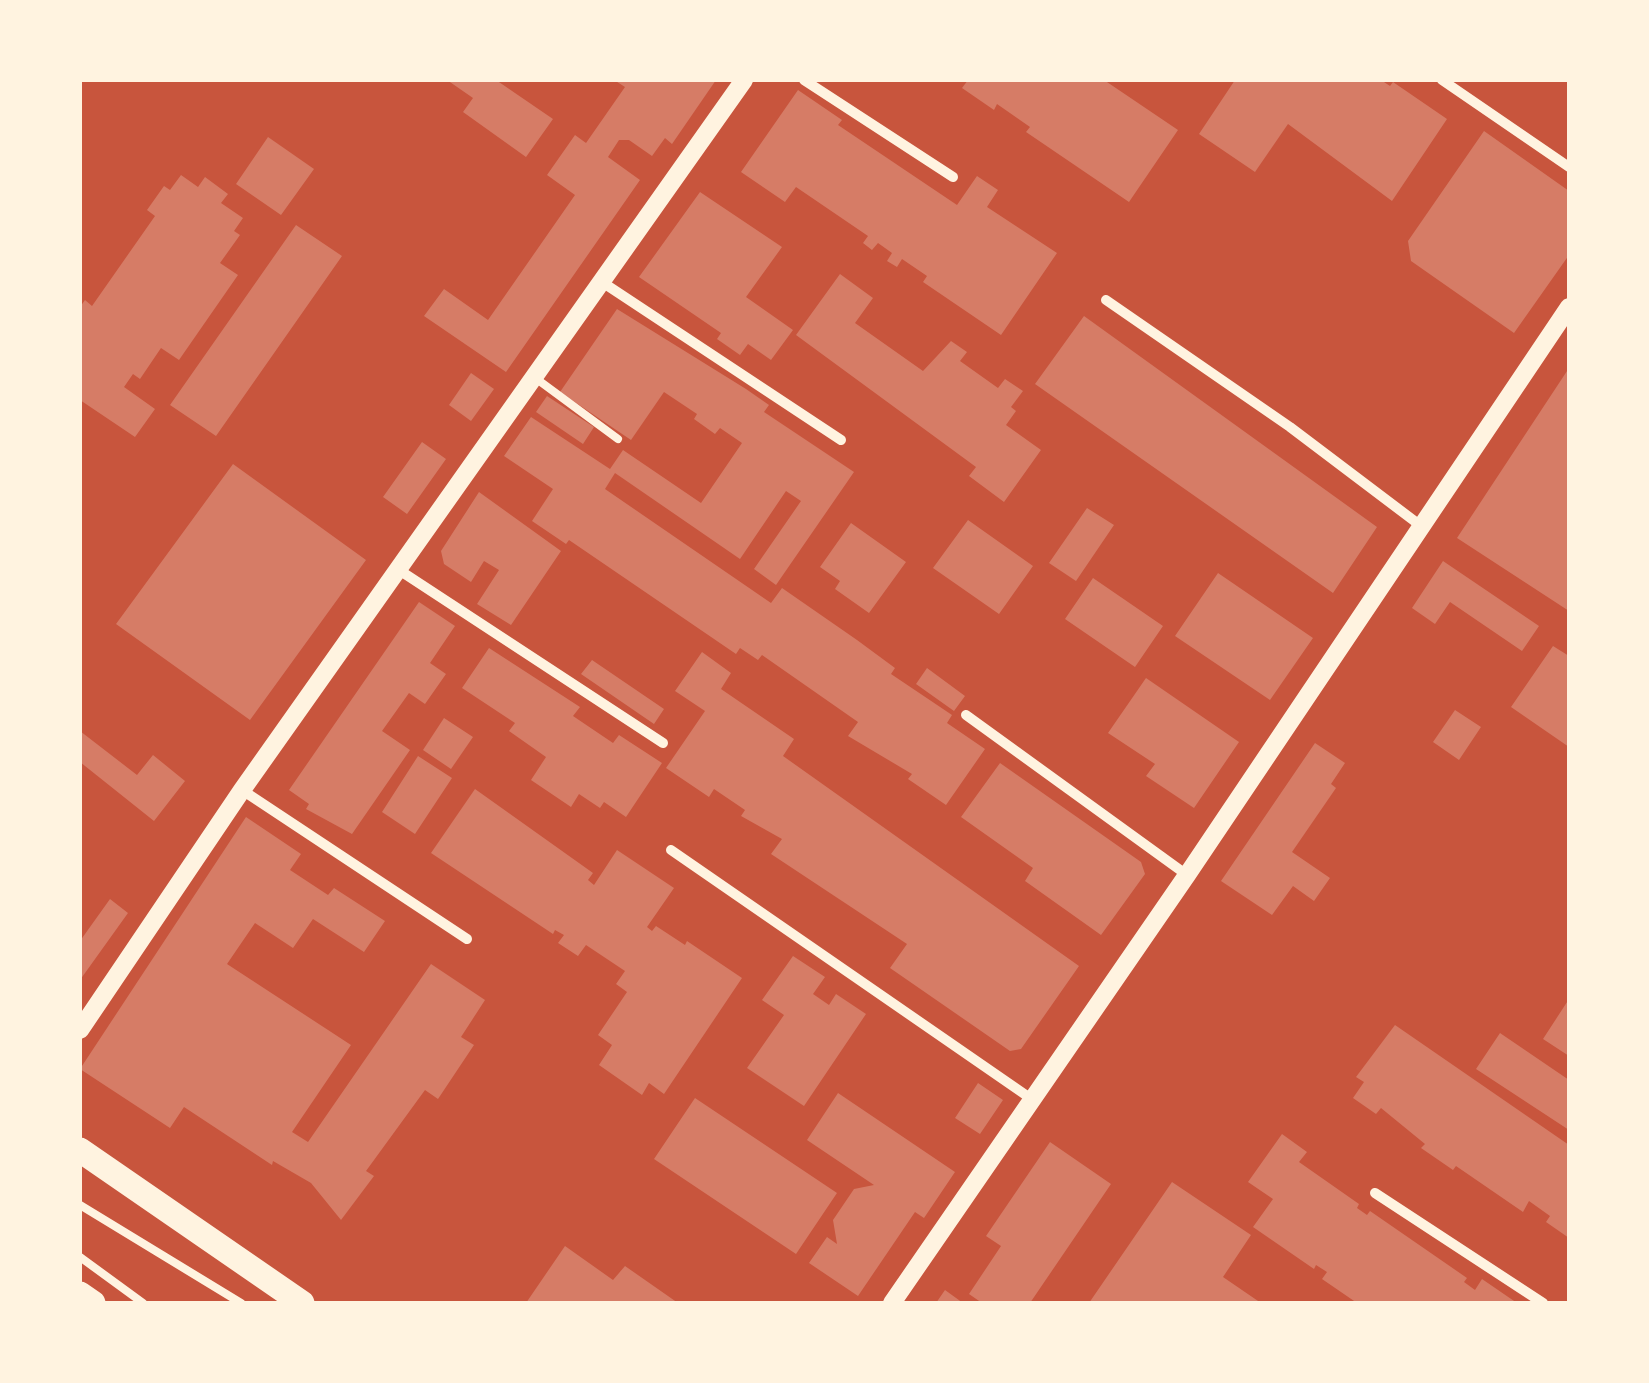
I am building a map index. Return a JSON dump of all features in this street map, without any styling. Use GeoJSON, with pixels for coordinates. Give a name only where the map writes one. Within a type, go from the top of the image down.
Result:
{"type":"FeatureCollection","features":[{"type":"Feature","properties":{"kind":"main road"},"geometry":{"type":"LineString","coordinates":[[80,1150],[302,1303]]}},
{"type":"Feature","properties":{"kind":"main road"},"geometry":{"type":"LineString","coordinates":[[80,1294],[93,1303]]}},
{"type":"Feature","properties":{"kind":"street"},"geometry":{"type":"LineString","coordinates":[[80,1030],[242,790],[744,80]]}},
{"type":"Feature","properties":{"kind":"street"},"geometry":{"type":"LineString","coordinates":[[804,80],[953,177]]}},
{"type":"Feature","properties":{"kind":"street"},"geometry":{"type":"LineString","coordinates":[[1442,80],[1569,167]]}},
{"type":"Feature","properties":{"kind":"street"},"geometry":{"type":"LineString","coordinates":[[602,282],[841,440]]}},
{"type":"Feature","properties":{"kind":"street"},"geometry":{"type":"LineString","coordinates":[[1106,300],[1290,427],[1422,526]]}},
{"type":"Feature","properties":{"kind":"street"},"geometry":{"type":"LineString","coordinates":[[892,1303],[1187,875],[1569,307]]}},
{"type":"Feature","properties":{"kind":"street"},"geometry":{"type":"LineString","coordinates":[[399,570],[663,743]]}},
{"type":"Feature","properties":{"kind":"street"},"geometry":{"type":"LineString","coordinates":[[966,715],[1187,875]]}},
{"type":"Feature","properties":{"kind":"street"},"geometry":{"type":"LineString","coordinates":[[242,790],[467,939]]}},
{"type":"Feature","properties":{"kind":"street"},"geometry":{"type":"LineString","coordinates":[[671,850],[1034,1100]]}},
{"type":"Feature","properties":{"kind":"street"},"geometry":{"type":"LineString","coordinates":[[1376,1193],[1543,1303]]}},
{"type":"Feature","properties":{"kind":"lane"},"geometry":{"type":"LineString","coordinates":[[534,377],[618,439]]}},
{"type":"Feature","properties":{"kind":"lane"},"geometry":{"type":"LineString","coordinates":[[80,1205],[240,1303]]}},
{"type":"Feature","properties":{"kind":"lane"},"geometry":{"type":"LineString","coordinates":[[80,1257],[143,1303]]}},
{"type":"Feature","properties":{"kind":"building"},"geometry":{"type":"Polygon","coordinates":[[[447,80],[496,80],[553,119],[526,157],[463,112],[473,98],[447,80]]]}},
{"type":"Feature","properties":{"kind":"building"},"geometry":{"type":"Polygon","coordinates":[[[614,80],[716,80],[672,144],[665,138],[652,156],[629,140],[619,140],[608,157],[640,180],[506,372],[424,316],[444,289],[488,320],[575,195],[547,175],[575,135],[586,143],[625,87],[614,80]]]}},
{"type":"Feature","properties":{"kind":"building"},"geometry":{"type":"Polygon","coordinates":[[[968,80],[1104,80],[1178,130],[1129,202],[1026,132],[1030,127],[997,104],[994,110],[962,88],[968,80]]]}},
{"type":"Feature","properties":{"kind":"building"},"geometry":{"type":"Polygon","coordinates":[[[1235,80],[1381,80],[1390,86],[1393,82],[1447,119],[1392,201],[1288,124],[1255,172],[1199,134],[1235,80]]]}},
{"type":"Feature","properties":{"kind":"building"},"geometry":{"type":"Polygon","coordinates":[[[798,90],[842,120],[838,125],[957,205],[977,176],[998,190],[987,207],[1057,253],[1001,335],[923,282],[927,276],[902,259],[897,267],[887,261],[892,253],[878,243],[872,250],[863,243],[868,236],[796,187],[785,202],[741,172],[798,90]]]}},
{"type":"Feature","properties":{"kind":"building"},"geometry":{"type":"Polygon","coordinates":[[[1484,131],[1569,191],[1569,255],[1514,333],[1411,261],[1408,241],[1484,131]]]}},
{"type":"Feature","properties":{"kind":"building"},"geometry":{"type":"Polygon","coordinates":[[[268,137],[314,169],[281,215],[236,184],[268,137]]]}},
{"type":"Feature","properties":{"kind":"building"},"geometry":{"type":"Polygon","coordinates":[[[181,175],[198,187],[205,177],[228,194],[221,203],[243,218],[234,231],[240,235],[220,263],[238,275],[179,360],[161,348],[140,379],[133,374],[124,387],[155,409],[135,437],[80,400],[80,307],[85,300],[92,306],[155,216],[147,210],[164,186],[170,190],[181,175]]]}},
{"type":"Feature","properties":{"kind":"building"},"geometry":{"type":"Polygon","coordinates":[[[700,192],[782,247],[746,297],[793,330],[771,360],[748,344],[740,355],[717,339],[721,333],[639,277],[700,192]]]}},
{"type":"Feature","properties":{"kind":"building"},"geometry":{"type":"Polygon","coordinates":[[[296,225],[342,256],[216,436],[170,405],[296,225]]]}},
{"type":"Feature","properties":{"kind":"building"},"geometry":{"type":"Polygon","coordinates":[[[840,274],[873,298],[855,323],[923,371],[951,341],[967,352],[960,361],[998,388],[1005,379],[1023,391],[1011,407],[1016,411],[1006,425],[1041,450],[1004,502],[969,476],[976,467],[796,335],[840,274]]]}},
{"type":"Feature","properties":{"kind":"building"},"geometry":{"type":"Polygon","coordinates":[[[617,309],[746,389],[769,405],[764,412],[854,472],[776,585],[754,569],[801,501],[786,491],[740,559],[615,473],[605,489],[771,603],[782,588],[895,668],[891,674],[952,715],[947,723],[985,749],[946,805],[908,779],[912,774],[848,736],[858,722],[762,655],[758,660],[740,648],[736,654],[569,540],[566,544],[532,521],[553,489],[504,456],[531,417],[610,469],[623,450],[701,503],[742,443],[720,428],[715,434],[694,419],[697,414],[664,392],[631,440],[560,392],[617,309]]]}},
{"type":"Feature","properties":{"kind":"building"},"geometry":{"type":"Polygon","coordinates":[[[1084,316],[1377,527],[1333,593],[1035,384],[1084,316]]]}},
{"type":"Feature","properties":{"kind":"building"},"geometry":{"type":"Polygon","coordinates":[[[1569,368],[1569,611],[1457,538],[1569,368]]]}},
{"type":"Feature","properties":{"kind":"building"},"geometry":{"type":"Polygon","coordinates":[[[471,373],[494,389],[471,421],[449,405],[471,373]]]}},
{"type":"Feature","properties":{"kind":"building"},"geometry":{"type":"Polygon","coordinates":[[[547,396],[594,427],[583,444],[536,412],[547,396]]]}},
{"type":"Feature","properties":{"kind":"building"},"geometry":{"type":"Polygon","coordinates":[[[422,442],[446,459],[407,514],[383,497],[422,442]]]}},
{"type":"Feature","properties":{"kind":"building"},"geometry":{"type":"Polygon","coordinates":[[[233,464],[366,560],[250,720],[116,624],[233,464]]]}},
{"type":"Feature","properties":{"kind":"building"},"geometry":{"type":"Polygon","coordinates":[[[479,492],[561,551],[511,625],[477,604],[499,570],[484,561],[471,582],[444,564],[441,551],[479,492]]]}},
{"type":"Feature","properties":{"kind":"building"},"geometry":{"type":"Polygon","coordinates":[[[1087,508],[1114,525],[1076,581],[1049,563],[1087,508]]]}},
{"type":"Feature","properties":{"kind":"building"},"geometry":{"type":"Polygon","coordinates":[[[968,520],[1033,566],[999,614],[933,568],[968,520]]]}},
{"type":"Feature","properties":{"kind":"building"},"geometry":{"type":"Polygon","coordinates":[[[851,523],[906,562],[869,613],[835,589],[840,581],[820,567],[851,523]]]}},
{"type":"Feature","properties":{"kind":"building"},"geometry":{"type":"Polygon","coordinates":[[[1443,561],[1539,626],[1522,651],[1450,602],[1435,624],[1412,608],[1443,561]]]}},
{"type":"Feature","properties":{"kind":"building"},"geometry":{"type":"Polygon","coordinates":[[[1218,573],[1313,638],[1270,700],[1175,636],[1218,573]]]}},
{"type":"Feature","properties":{"kind":"building"},"geometry":{"type":"Polygon","coordinates":[[[1093,578],[1163,626],[1135,667],[1065,619],[1093,578]]]}},
{"type":"Feature","properties":{"kind":"building"},"geometry":{"type":"Polygon","coordinates":[[[419,602],[455,626],[430,663],[446,674],[425,704],[409,693],[382,731],[410,750],[352,834],[306,809],[309,804],[289,790],[419,602]]]}},
{"type":"Feature","properties":{"kind":"building"},"geometry":{"type":"Polygon","coordinates":[[[1553,646],[1569,656],[1569,747],[1511,707],[1553,646]]]}},
{"type":"Feature","properties":{"kind":"building"},"geometry":{"type":"Polygon","coordinates":[[[489,648],[580,707],[573,716],[613,743],[619,735],[662,763],[626,817],[604,802],[600,808],[579,794],[571,807],[531,780],[546,757],[509,731],[515,723],[462,688],[489,648]]]}},
{"type":"Feature","properties":{"kind":"building"},"geometry":{"type":"Polygon","coordinates":[[[702,652],[731,673],[721,689],[794,739],[783,756],[1079,966],[1021,1049],[1010,1051],[890,968],[907,944],[771,854],[782,839],[741,816],[745,810],[714,789],[709,797],[666,768],[705,711],[675,691],[702,652]]]}},
{"type":"Feature","properties":{"kind":"building"},"geometry":{"type":"Polygon","coordinates":[[[592,660],[664,709],[654,724],[581,674],[592,660]]]}},
{"type":"Feature","properties":{"kind":"building"},"geometry":{"type":"Polygon","coordinates":[[[927,668],[965,696],[954,711],[916,684],[927,668]]]}},
{"type":"Feature","properties":{"kind":"building"},"geometry":{"type":"Polygon","coordinates":[[[1146,678],[1239,742],[1194,808],[1146,776],[1155,764],[1108,733],[1146,678]]]}},
{"type":"Feature","properties":{"kind":"building"},"geometry":{"type":"Polygon","coordinates":[[[1455,710],[1481,727],[1459,760],[1433,742],[1455,710]]]}},
{"type":"Feature","properties":{"kind":"building"},"geometry":{"type":"Polygon","coordinates":[[[444,718],[473,737],[451,769],[423,750],[444,718]]]}},
{"type":"Feature","properties":{"kind":"building"},"geometry":{"type":"Polygon","coordinates":[[[80,731],[137,775],[153,755],[185,781],[154,821],[80,762],[80,731]]]}},
{"type":"Feature","properties":{"kind":"building"},"geometry":{"type":"Polygon","coordinates":[[[1315,743],[1345,763],[1331,784],[1336,788],[1292,852],[1330,878],[1314,901],[1293,886],[1272,915],[1221,881],[1315,743]]]}},
{"type":"Feature","properties":{"kind":"building"},"geometry":{"type":"Polygon","coordinates":[[[418,756],[452,778],[415,834],[382,812],[418,756]]]}},
{"type":"Feature","properties":{"kind":"building"},"geometry":{"type":"Polygon","coordinates":[[[1000,763],[1141,862],[1145,874],[1101,935],[1025,881],[1033,868],[961,817],[1000,763]]]}},
{"type":"Feature","properties":{"kind":"building"},"geometry":{"type":"Polygon","coordinates":[[[475,789],[593,873],[588,880],[594,885],[617,850],[674,888],[647,927],[652,931],[656,926],[685,945],[687,941],[742,978],[664,1094],[649,1083],[642,1095],[599,1065],[612,1045],[598,1035],[627,992],[616,984],[625,971],[586,945],[578,956],[558,943],[564,935],[555,930],[553,934],[431,853],[475,789]]]}},
{"type":"Feature","properties":{"kind":"building"},"geometry":{"type":"Polygon","coordinates":[[[246,817],[301,854],[290,870],[328,895],[334,888],[385,921],[364,952],[313,919],[293,948],[255,923],[227,964],[351,1045],[292,1132],[308,1142],[431,964],[485,1000],[461,1037],[474,1045],[438,1099],[425,1090],[366,1171],[374,1176],[341,1220],[311,1183],[273,1161],[272,1165],[184,1107],[170,1128],[80,1069],[246,817]]]}},
{"type":"Feature","properties":{"kind":"building"},"geometry":{"type":"Polygon","coordinates":[[[110,899],[128,913],[80,980],[80,941],[110,899]]]}},
{"type":"Feature","properties":{"kind":"building"},"geometry":{"type":"Polygon","coordinates":[[[793,956],[825,977],[813,994],[829,1005],[836,994],[866,1014],[804,1106],[747,1068],[784,1015],[762,1000],[793,956]]]}},
{"type":"Feature","properties":{"kind":"building"},"geometry":{"type":"Polygon","coordinates":[[[1569,999],[1569,1056],[1543,1039],[1569,999]]]}},
{"type":"Feature","properties":{"kind":"building"},"geometry":{"type":"Polygon","coordinates":[[[1395,1025],[1569,1145],[1569,1238],[1546,1222],[1550,1216],[1529,1201],[1523,1212],[1456,1166],[1453,1170],[1421,1148],[1425,1144],[1381,1108],[1376,1114],[1353,1098],[1364,1082],[1356,1077],[1395,1025]]]}},
{"type":"Feature","properties":{"kind":"building"},"geometry":{"type":"Polygon","coordinates":[[[1500,1033],[1569,1080],[1569,1130],[1476,1069],[1500,1033]]]}},
{"type":"Feature","properties":{"kind":"building"},"geometry":{"type":"Polygon","coordinates":[[[978,1083],[1003,1100],[980,1134],[955,1118],[978,1083]]]}},
{"type":"Feature","properties":{"kind":"building"},"geometry":{"type":"Polygon","coordinates":[[[838,1093],[955,1172],[924,1218],[915,1212],[858,1296],[809,1263],[827,1237],[837,1244],[833,1220],[854,1189],[874,1185],[807,1140],[838,1093]]]}},
{"type":"Feature","properties":{"kind":"building"},"geometry":{"type":"Polygon","coordinates":[[[695,1098],[837,1193],[796,1254],[654,1159],[695,1098]]]}},
{"type":"Feature","properties":{"kind":"building"},"geometry":{"type":"Polygon","coordinates":[[[1282,1134],[1307,1152],[1299,1162],[1359,1204],[1357,1208],[1367,1215],[1370,1211],[1467,1278],[1464,1282],[1475,1290],[1482,1279],[1517,1303],[1357,1303],[1322,1279],[1327,1272],[1316,1265],[1314,1269],[1253,1227],[1273,1199],[1248,1182],[1282,1134]]]}},
{"type":"Feature","properties":{"kind":"building"},"geometry":{"type":"Polygon","coordinates":[[[1050,1142],[1111,1184],[1030,1303],[982,1303],[969,1294],[1001,1246],[986,1236],[1050,1142]]]}},
{"type":"Feature","properties":{"kind":"building"},"geometry":{"type":"Polygon","coordinates":[[[1172,1182],[1251,1235],[1223,1277],[1261,1303],[1089,1303],[1172,1182]]]}},
{"type":"Feature","properties":{"kind":"building"},"geometry":{"type":"Polygon","coordinates":[[[565,1246],[613,1280],[625,1266],[678,1303],[526,1303],[565,1246]]]}},
{"type":"Feature","properties":{"kind":"building"},"geometry":{"type":"Polygon","coordinates":[[[945,1290],[963,1303],[936,1303],[945,1290]]]}}]}
